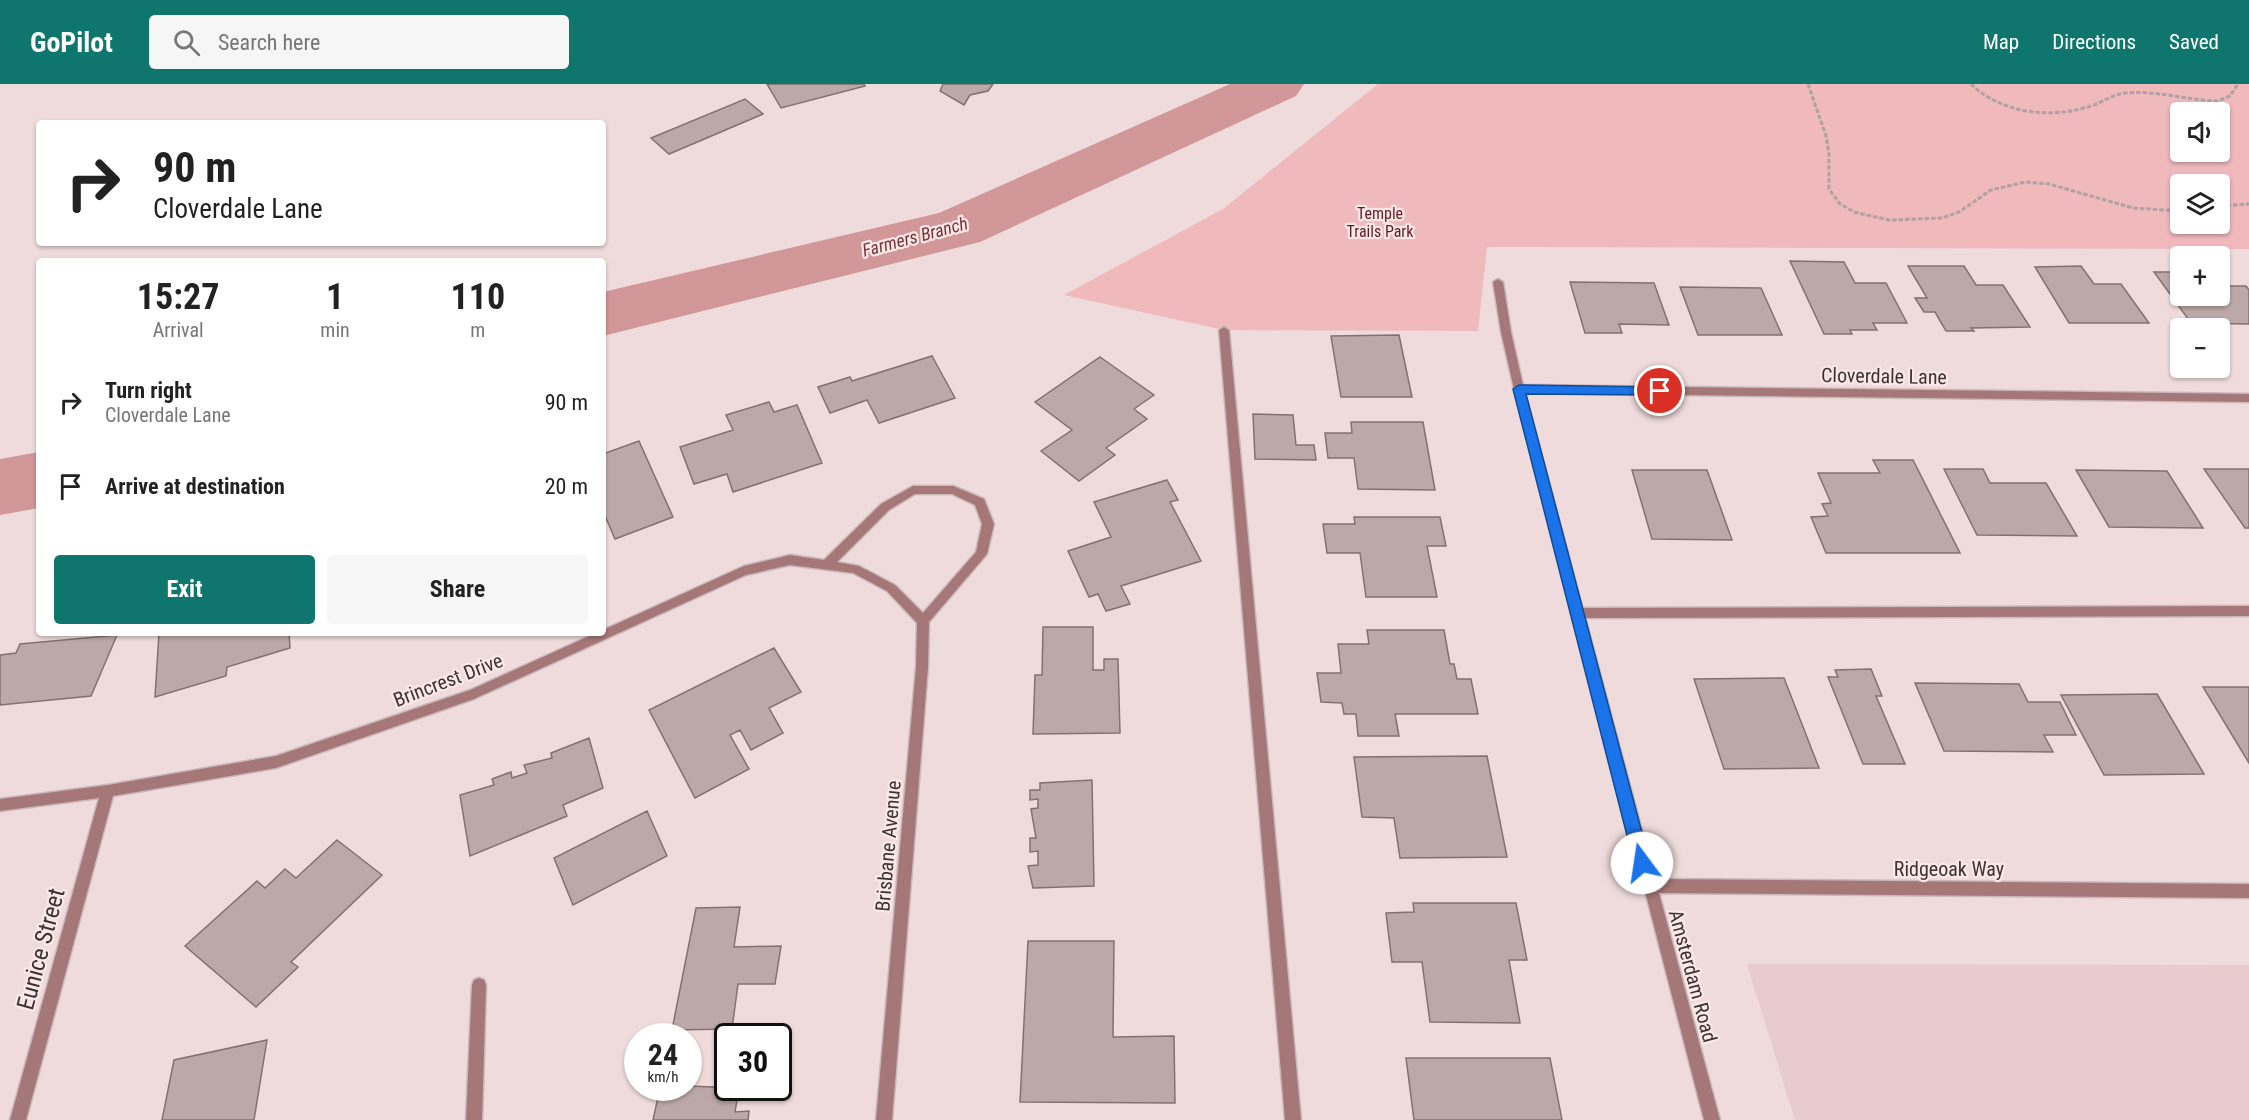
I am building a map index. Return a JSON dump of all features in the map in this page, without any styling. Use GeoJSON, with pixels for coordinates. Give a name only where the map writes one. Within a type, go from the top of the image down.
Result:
{"type":"FeatureCollection","features":[{"type":"Feature","properties":{"kind":"street","name":"Amsterdam Road"},"geometry":{"type":"LineString","coordinates":[[1498,282],[1519,389],[1648,886],[1712,1120]]}},
{"type":"Feature","properties":{"kind":"street"},"geometry":{"type":"LineString","coordinates":[[1224,330],[1293,1120]]}},
{"type":"Feature","properties":{"kind":"street","name":"Cloverdale Lane"},"geometry":{"type":"LineString","coordinates":[[1519,389],[2249,398]]}},
{"type":"Feature","properties":{"kind":"street"},"geometry":{"type":"LineString","coordinates":[[826,565],[885,507],[913,490],[953,490],[980,502],[988,524],[981,554],[923,621]]}},
{"type":"Feature","properties":{"kind":"street","name":"Brincrest Drive"},"geometry":{"type":"LineString","coordinates":[[606,634],[744,571],[790,560],[855,569],[891,588],[923,621]]}},
{"type":"Feature","properties":{"kind":"street"},"geometry":{"type":"LineString","coordinates":[[1577,613],[2249,611]]}},
{"type":"Feature","properties":{"kind":"street","name":"Brisbane Avenue"},"geometry":{"type":"LineString","coordinates":[[884,1120],[922,667],[923,621]]}},
{"type":"Feature","properties":{"kind":"street","name":"Brincrest Drive"},"geometry":{"type":"LineString","coordinates":[[0,805],[108,791],[276,762],[474,694],[601,636]]}},
{"type":"Feature","properties":{"kind":"street","name":"Eunice Street"},"geometry":{"type":"LineString","coordinates":[[18,1120],[108,791]]}},
{"type":"Feature","properties":{"kind":"street","name":"Ridgeoak Way"},"geometry":{"type":"LineString","coordinates":[[1648,886],[2249,891]]}},
{"type":"Feature","properties":{"kind":"street"},"geometry":{"type":"LineString","coordinates":[[474,1120],[479,985]]}},
{"type":"Feature","properties":{"kind":"path"},"geometry":{"type":"LineString","coordinates":[[1808,84],[1817,103],[1829,155],[1827,185],[1832,196],[1850,211],[1892,221],[1938,219],[1959,213],[1981,195],[1997,188],[2026,182],[2055,186],[2119,205],[2153,212],[2170,211]]}},
{"type":"Feature","properties":{"kind":"path"},"geometry":{"type":"LineString","coordinates":[[1971,84],[1993,102],[2017,109],[2062,112],[2091,106],[2124,93],[2217,101],[2228,98],[2238,84]]}},
{"type":"Feature","properties":{"kind":"path"},"geometry":{"type":"LineString","coordinates":[[2230,205],[2249,204]]}},
{"type":"Feature","properties":{"kind":"shaded area"},"geometry":{"type":"Polygon","coordinates":[[[1747,964],[2249,965],[2249,1120],[1795,1120],[1747,964]]]}},
{"type":"Feature","properties":{"kind":"green space","name":"Temple Trails Park"},"geometry":{"type":"Polygon","coordinates":[[[1378,84],[2249,84],[2249,249],[2230,249],[2230,246],[2170,246],[2170,249],[1487,247],[1478,331],[1224,330],[1064,295],[1223,209],[1378,84]]]}},
{"type":"Feature","properties":{"kind":"building"},"geometry":{"type":"Polygon","coordinates":[[[767,84],[864,84],[865,86],[781,108],[767,84]]]}},
{"type":"Feature","properties":{"kind":"building"},"geometry":{"type":"Polygon","coordinates":[[[943,84],[993,84],[988,91],[970,95],[964,105],[940,91],[943,84]]]}},
{"type":"Feature","properties":{"kind":"building"},"geometry":{"type":"Polygon","coordinates":[[[745,99],[763,114],[669,154],[651,138],[745,99]]]}},
{"type":"Feature","properties":{"kind":"building"},"geometry":{"type":"Polygon","coordinates":[[[1790,261],[1844,262],[1855,283],[1886,283],[1907,323],[1873,323],[1877,330],[1850,330],[1852,334],[1824,334],[1790,261]]]}},
{"type":"Feature","properties":{"kind":"building"},"geometry":{"type":"Polygon","coordinates":[[[1908,266],[1964,266],[1976,285],[2003,285],[2030,327],[1971,328],[1974,331],[1946,331],[1935,312],[1924,312],[1915,298],[1927,298],[1908,266]]]}},
{"type":"Feature","properties":{"kind":"building"},"geometry":{"type":"Polygon","coordinates":[[[2081,266],[2094,284],[2121,284],[2149,323],[2069,323],[2035,267],[2081,266]]]}},
{"type":"Feature","properties":{"kind":"building"},"geometry":{"type":"Polygon","coordinates":[[[2154,272],[2170,272],[2170,294],[2154,272]]]}},
{"type":"Feature","properties":{"kind":"building"},"geometry":{"type":"Polygon","coordinates":[[[1570,282],[1654,283],[1669,325],[1619,324],[1622,333],[1585,333],[1570,282]]]}},
{"type":"Feature","properties":{"kind":"building"},"geometry":{"type":"Polygon","coordinates":[[[2230,286],[2246,286],[2249,290],[2249,324],[2230,324],[2230,318],[2187,318],[2179,306],[2230,306],[2230,286]]]}},
{"type":"Feature","properties":{"kind":"building"},"geometry":{"type":"Polygon","coordinates":[[[1680,287],[1761,288],[1782,335],[1698,335],[1680,287]]]}},
{"type":"Feature","properties":{"kind":"building"},"geometry":{"type":"Polygon","coordinates":[[[1399,335],[1412,397],[1341,397],[1331,336],[1399,335]]]}},
{"type":"Feature","properties":{"kind":"building"},"geometry":{"type":"Polygon","coordinates":[[[932,356],[955,398],[879,423],[867,400],[830,413],[818,387],[850,377],[852,381],[932,356]]]}},
{"type":"Feature","properties":{"kind":"building"},"geometry":{"type":"Polygon","coordinates":[[[1100,357],[1154,395],[1134,409],[1147,419],[1106,448],[1115,455],[1079,481],[1041,451],[1072,430],[1035,402],[1100,357]]]}},
{"type":"Feature","properties":{"kind":"building"},"geometry":{"type":"Polygon","coordinates":[[[769,402],[774,412],[797,405],[822,463],[733,492],[727,474],[694,484],[680,447],[733,430],[726,415],[769,402]]]}},
{"type":"Feature","properties":{"kind":"building"},"geometry":{"type":"Polygon","coordinates":[[[1253,414],[1293,415],[1296,445],[1314,445],[1316,460],[1255,459],[1253,414]]]}},
{"type":"Feature","properties":{"kind":"building"},"geometry":{"type":"Polygon","coordinates":[[[1351,422],[1423,422],[1435,490],[1358,489],[1354,458],[1328,458],[1325,433],[1352,433],[1351,422]]]}},
{"type":"Feature","properties":{"kind":"building"},"geometry":{"type":"Polygon","coordinates":[[[639,441],[673,517],[615,539],[606,518],[606,453],[639,441]]]}},
{"type":"Feature","properties":{"kind":"building"},"geometry":{"type":"Polygon","coordinates":[[[1873,460],[1913,460],[1960,553],[1826,553],[1811,517],[1828,516],[1822,504],[1831,503],[1818,473],[1880,473],[1873,460]]]}},
{"type":"Feature","properties":{"kind":"building"},"geometry":{"type":"Polygon","coordinates":[[[1944,469],[1983,469],[1990,483],[2046,483],[2077,536],[1977,535],[1944,469]]]}},
{"type":"Feature","properties":{"kind":"building"},"geometry":{"type":"Polygon","coordinates":[[[2204,469],[2249,469],[2249,528],[2245,528],[2204,469]]]}},
{"type":"Feature","properties":{"kind":"building"},"geometry":{"type":"Polygon","coordinates":[[[1632,470],[1707,470],[1732,540],[1652,539],[1632,470]]]}},
{"type":"Feature","properties":{"kind":"building"},"geometry":{"type":"Polygon","coordinates":[[[2076,470],[2167,471],[2203,528],[2109,527],[2076,470]]]}},
{"type":"Feature","properties":{"kind":"building"},"geometry":{"type":"Polygon","coordinates":[[[1167,480],[1178,500],[1170,502],[1201,561],[1121,586],[1130,604],[1106,611],[1098,594],[1089,597],[1068,551],[1111,537],[1094,502],[1167,480]]]}},
{"type":"Feature","properties":{"kind":"building"},"geometry":{"type":"Polygon","coordinates":[[[1354,517],[1440,517],[1446,546],[1427,546],[1437,597],[1366,597],[1360,553],[1327,553],[1323,524],[1355,524],[1354,517]]]}},
{"type":"Feature","properties":{"kind":"building"},"geometry":{"type":"Polygon","coordinates":[[[1043,627],[1093,627],[1093,670],[1104,670],[1104,659],[1118,659],[1120,733],[1033,734],[1035,675],[1042,675],[1043,627]]]}},
{"type":"Feature","properties":{"kind":"building"},"geometry":{"type":"Polygon","coordinates":[[[1367,630],[1444,630],[1450,664],[1454,664],[1457,679],[1471,679],[1478,714],[1395,714],[1399,736],[1358,736],[1356,714],[1344,714],[1342,703],[1321,702],[1317,673],[1341,673],[1338,644],[1369,644],[1367,630]]]}},
{"type":"Feature","properties":{"kind":"building"},"geometry":{"type":"Polygon","coordinates":[[[117,636],[91,696],[0,705],[0,655],[16,653],[20,644],[117,636]]]}},
{"type":"Feature","properties":{"kind":"building"},"geometry":{"type":"Polygon","coordinates":[[[159,636],[289,636],[290,648],[227,667],[226,676],[155,697],[159,636]]]}},
{"type":"Feature","properties":{"kind":"building"},"geometry":{"type":"Polygon","coordinates":[[[774,648],[801,692],[769,708],[783,733],[751,750],[740,730],[730,735],[749,769],[695,798],[649,710],[774,648]]]}},
{"type":"Feature","properties":{"kind":"building"},"geometry":{"type":"Polygon","coordinates":[[[1871,669],[1882,696],[1876,696],[1905,764],[1863,764],[1828,677],[1838,677],[1835,670],[1871,669]]]}},
{"type":"Feature","properties":{"kind":"building"},"geometry":{"type":"Polygon","coordinates":[[[1784,678],[1819,768],[1724,769],[1694,679],[1784,678]]]}},
{"type":"Feature","properties":{"kind":"building"},"geometry":{"type":"Polygon","coordinates":[[[1915,683],[2019,684],[2028,702],[2060,702],[2076,735],[2044,735],[2053,752],[1944,751],[1915,683]]]}},
{"type":"Feature","properties":{"kind":"building"},"geometry":{"type":"Polygon","coordinates":[[[2203,687],[2249,687],[2249,763],[2203,687]]]}},
{"type":"Feature","properties":{"kind":"building"},"geometry":{"type":"Polygon","coordinates":[[[2157,694],[2204,774],[2104,775],[2061,695],[2157,694]]]}},
{"type":"Feature","properties":{"kind":"building"},"geometry":{"type":"Polygon","coordinates":[[[589,738],[603,788],[563,805],[567,816],[470,856],[460,795],[494,785],[492,779],[511,772],[512,778],[527,773],[524,765],[552,758],[551,753],[589,738]]]}},
{"type":"Feature","properties":{"kind":"building"},"geometry":{"type":"Polygon","coordinates":[[[1487,756],[1507,857],[1400,858],[1394,818],[1362,817],[1354,757],[1487,756]]]}},
{"type":"Feature","properties":{"kind":"building"},"geometry":{"type":"Polygon","coordinates":[[[1092,780],[1094,886],[1033,888],[1028,866],[1038,865],[1038,851],[1030,852],[1030,838],[1036,838],[1031,809],[1038,808],[1038,799],[1030,800],[1030,790],[1040,790],[1040,783],[1092,780]]]}},
{"type":"Feature","properties":{"kind":"building"},"geometry":{"type":"Polygon","coordinates":[[[647,811],[667,856],[573,905],[554,858],[647,811]]]}},
{"type":"Feature","properties":{"kind":"building"},"geometry":{"type":"Polygon","coordinates":[[[337,840],[382,875],[291,962],[298,967],[256,1007],[185,946],[257,881],[265,888],[285,869],[296,878],[337,840]]]}},
{"type":"Feature","properties":{"kind":"building"},"geometry":{"type":"Polygon","coordinates":[[[1413,903],[1516,903],[1527,960],[1509,960],[1520,1023],[1430,1022],[1422,962],[1392,962],[1386,913],[1414,912],[1413,903]]]}},
{"type":"Feature","properties":{"kind":"building"},"geometry":{"type":"Polygon","coordinates":[[[740,907],[734,947],[781,946],[775,984],[738,984],[733,1023],[714,1023],[714,1029],[702,1030],[702,1023],[673,1023],[696,908],[740,907]]]}},
{"type":"Feature","properties":{"kind":"building"},"geometry":{"type":"Polygon","coordinates":[[[1028,941],[1114,941],[1113,1037],[1174,1036],[1175,1103],[1020,1102],[1028,941]]]}},
{"type":"Feature","properties":{"kind":"building"},"geometry":{"type":"Polygon","coordinates":[[[267,1040],[254,1120],[162,1120],[174,1060],[267,1040]]]}},
{"type":"Feature","properties":{"kind":"building"},"geometry":{"type":"Polygon","coordinates":[[[1406,1058],[1550,1058],[1562,1120],[1414,1120],[1406,1058]]]}},
{"type":"Feature","properties":{"kind":"building"},"geometry":{"type":"Polygon","coordinates":[[[702,1087],[714,1087],[714,1101],[737,1101],[735,1112],[749,1111],[748,1120],[653,1120],[657,1101],[702,1101],[702,1087]]]}},
{"type":"Feature","properties":{"kind":"waterway","name":"Farmers Branch"},"geometry":{"type":"LineString","coordinates":[[606,313],[958,228],[1276,84]]}},
{"type":"Feature","properties":{"kind":"waterway","name":"Farmers Branch"},"geometry":{"type":"LineString","coordinates":[[0,487],[36,481]]}},
{"type":"Feature","properties":{"kind":"route"},"geometry":{"type":"LineString","coordinates":[[1642,863],[1519,389],[1660,391]]}}]}
